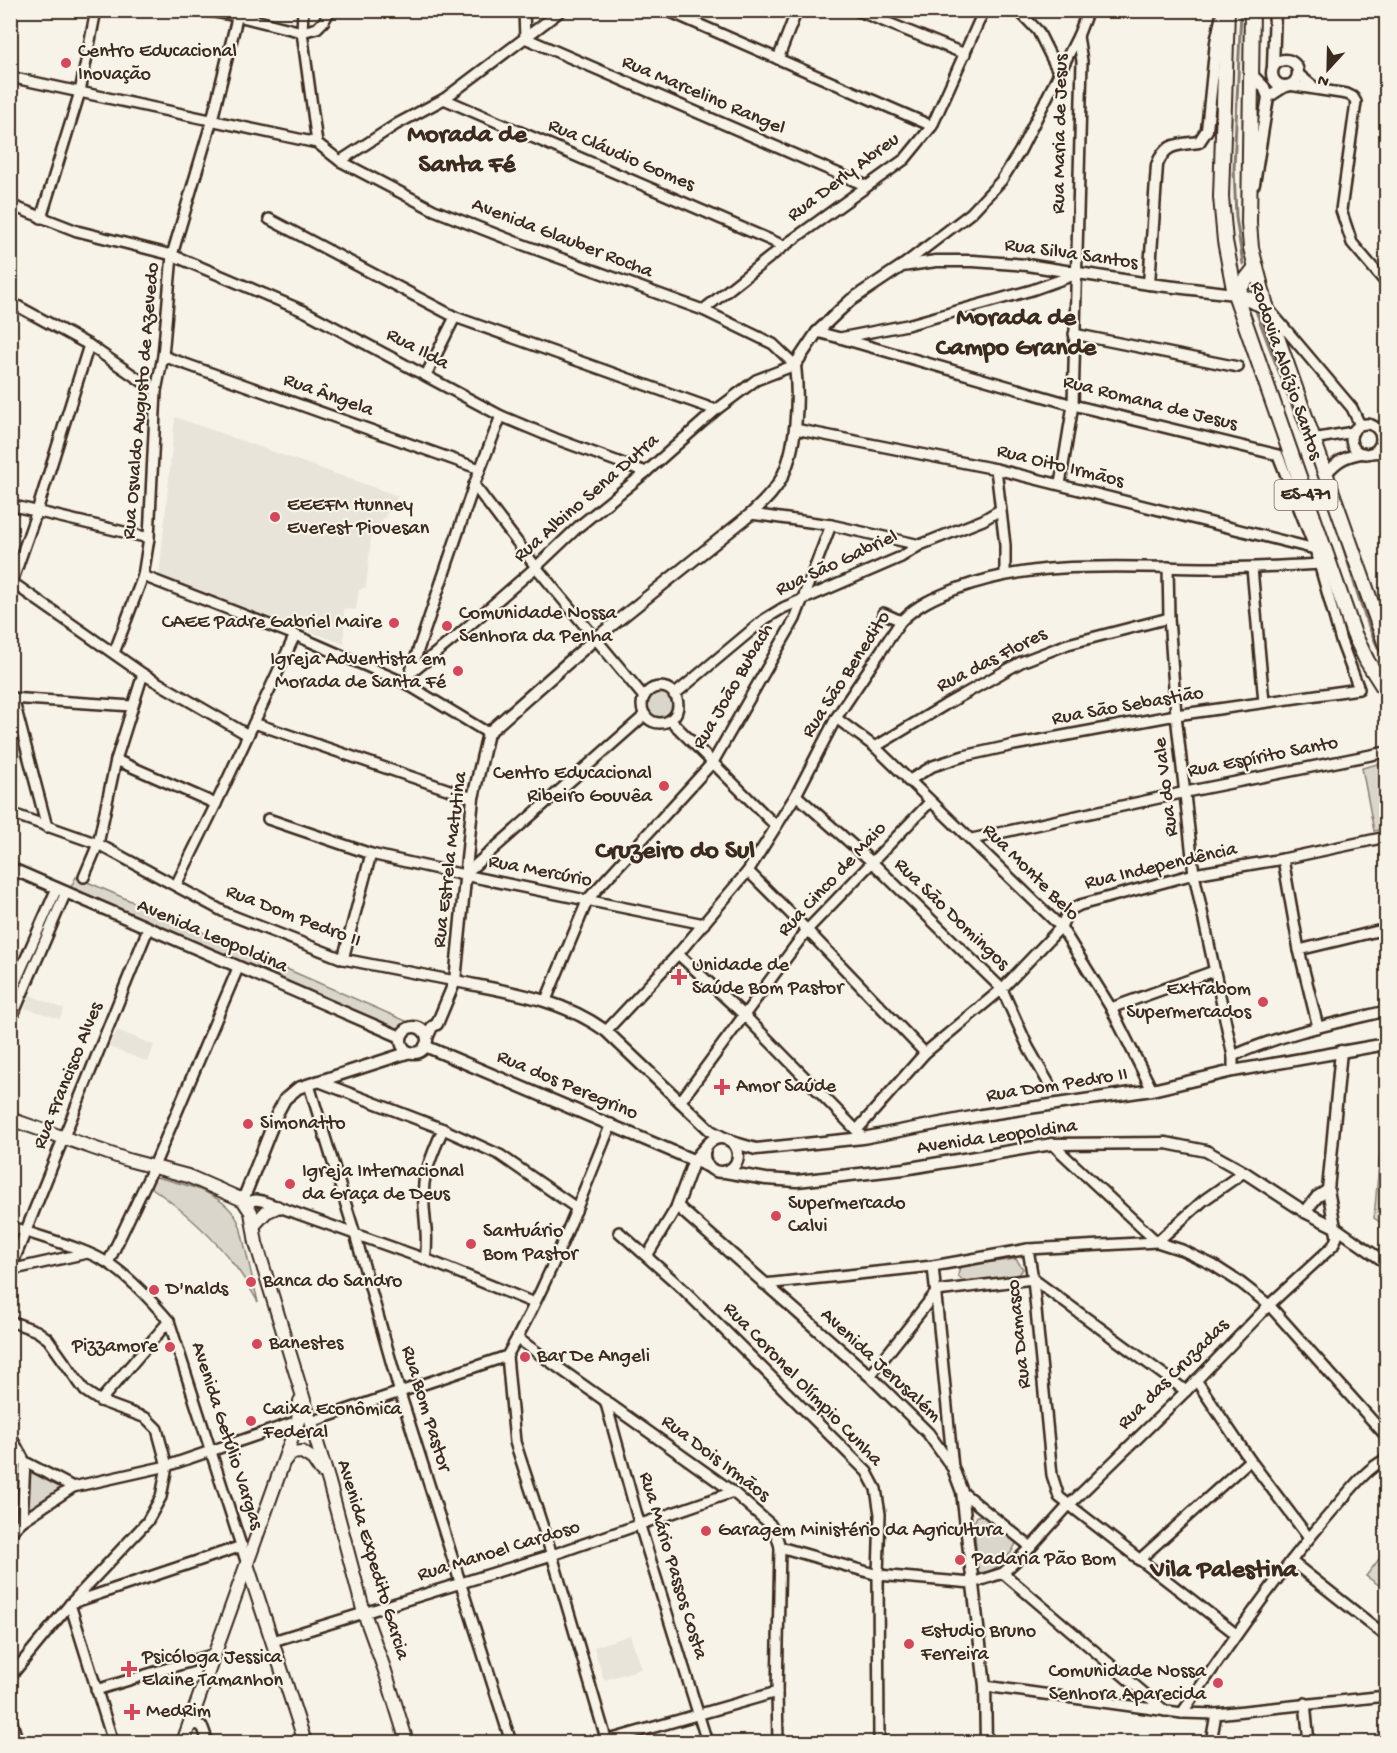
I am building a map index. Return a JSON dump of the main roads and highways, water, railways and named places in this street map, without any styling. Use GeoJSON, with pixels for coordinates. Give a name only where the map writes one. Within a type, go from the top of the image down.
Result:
{"type":"FeatureCollection","features":[{"type":"Feature","properties":{"kind":"main road","name":"Rodovia Aloízio Santos"},"geometry":{"type":"LineString","coordinates":[[1225,10],[1238,75],[1251,248],[1266,306],[1386,645]]}},
{"type":"Feature","properties":{"kind":"main road","name":"Rodovia Aloízio Santos"},"geometry":{"type":"LineString","coordinates":[[1252,10],[1238,75],[1221,197],[1225,241],[1235,294],[1354,634],[1367,662],[1386,691]]}},
{"type":"Feature","properties":{"kind":"main road"},"geometry":{"type":"LineString","coordinates":[[1256,267],[1235,294],[1266,306]]}},
{"type":"Feature","properties":{"kind":"main road","name":"Avenida Expedito Garcia"},"geometry":{"type":"LineString","coordinates":[[10,1119],[128,1160],[197,1179],[245,1201],[329,1482],[364,1613],[407,1743]]}},
{"type":"Feature","properties":{"kind":"main road"},"geometry":{"type":"LineString","coordinates":[[254,1225],[266,1212],[277,1207]]}},
{"type":"Feature","properties":{"kind":"main road","name":"Avenida Expedito Garcia"},"geometry":{"type":"LineString","coordinates":[[183,1743],[298,1421],[300,1389]]}},
{"type":"Feature","properties":{"kind":"main road"},"geometry":{"type":"LineString","coordinates":[[281,1465],[290,1453],[302,1452],[313,1459],[329,1482]]}},
{"type":"Feature","properties":{"kind":"main road","name":"Avenida Getúlio Vargas"},"geometry":{"type":"LineString","coordinates":[[247,1564],[305,1743]]}},
{"type":"Feature","properties":{"kind":"waterway"},"geometry":{"type":"LineString","coordinates":[[1241,10],[1234,168],[1236,217],[1243,264]]}},
{"type":"Feature","properties":{"kind":"waterway"},"geometry":{"type":"LineString","coordinates":[[1255,308],[1328,503],[1365,615],[1386,663]]}},
{"type":"Feature","properties":{"kind":"place","name":"Centro Educacional Inovação"},"geometry":{"type":"Point","coordinates":[66,63]}},
{"type":"Feature","properties":{"kind":"place","name":"EEEFM Hunney Everest Piovesan"},"geometry":{"type":"Point","coordinates":[275,517]}},
{"type":"Feature","properties":{"kind":"place","name":"CAEE Padre Gabriel Maire"},"geometry":{"type":"Point","coordinates":[394,623]}},
{"type":"Feature","properties":{"kind":"place","name":"Comunidade Nossa Senhora da Penha"},"geometry":{"type":"Point","coordinates":[447,626]}},
{"type":"Feature","properties":{"kind":"place","name":"Igreja Adventista em Morada de Santa Fé"},"geometry":{"type":"Point","coordinates":[458,671]}},
{"type":"Feature","properties":{"kind":"place","name":"Centro Educacional Ribeiro Gouvêa"},"geometry":{"type":"Point","coordinates":[664,786]}},
{"type":"Feature","properties":{"kind":"place","name":"Unidade de Saúde Bom Pastor"},"geometry":{"type":"Point","coordinates":[679,977]}},
{"type":"Feature","properties":{"kind":"place","name":"Extrabom Supermercados"},"geometry":{"type":"Point","coordinates":[1263,1002]}},
{"type":"Feature","properties":{"kind":"place","name":"Amor Saúde"},"geometry":{"type":"Point","coordinates":[722,1087]}},
{"type":"Feature","properties":{"kind":"place","name":"Simonatto"},"geometry":{"type":"Point","coordinates":[248,1124]}},
{"type":"Feature","properties":{"kind":"place","name":"Igreja Internacional da Graça de Deus"},"geometry":{"type":"Point","coordinates":[290,1184]}},
{"type":"Feature","properties":{"kind":"place","name":"Supermercado Calvi"},"geometry":{"type":"Point","coordinates":[776,1216]}},
{"type":"Feature","properties":{"kind":"place","name":"Santuário Bom Pastor"},"geometry":{"type":"Point","coordinates":[471,1244]}},
{"type":"Feature","properties":{"kind":"place","name":"Banca do Sandro"},"geometry":{"type":"Point","coordinates":[251,1282]}},
{"type":"Feature","properties":{"kind":"place","name":"D'nalds"},"geometry":{"type":"Point","coordinates":[154,1290]}},
{"type":"Feature","properties":{"kind":"place","name":"Banestes"},"geometry":{"type":"Point","coordinates":[257,1344]}},
{"type":"Feature","properties":{"kind":"place","name":"Pizzamore"},"geometry":{"type":"Point","coordinates":[170,1347]}},
{"type":"Feature","properties":{"kind":"place","name":"Bar De Angeli"},"geometry":{"type":"Point","coordinates":[525,1357]}},
{"type":"Feature","properties":{"kind":"place","name":"Caixa Econômica Federal"},"geometry":{"type":"Point","coordinates":[251,1421]}},
{"type":"Feature","properties":{"kind":"place","name":"Garagem Ministério da Agricultura"},"geometry":{"type":"Point","coordinates":[706,1531]}},
{"type":"Feature","properties":{"kind":"place","name":"Padaria Pão Bom"},"geometry":{"type":"Point","coordinates":[960,1560]}},
{"type":"Feature","properties":{"kind":"place","name":"Estudio Bruno Ferreira"},"geometry":{"type":"Point","coordinates":[909,1644]}},
{"type":"Feature","properties":{"kind":"place","name":"Psicóloga Jessica Elaine Tamanhon"},"geometry":{"type":"Point","coordinates":[129,1669]}},
{"type":"Feature","properties":{"kind":"place","name":"Comunidade Nossa Senhora Aparecida"},"geometry":{"type":"Point","coordinates":[1218,1683]}},
{"type":"Feature","properties":{"kind":"place","name":"MedRim"},"geometry":{"type":"Point","coordinates":[132,1712]}},
{"type":"Feature","properties":{"kind":"district","name":"Morada de Santa Fé"},"geometry":{"type":"Point","coordinates":[467,151]}},
{"type":"Feature","properties":{"kind":"district","name":"Morada de Campo Grande"},"geometry":{"type":"Point","coordinates":[1016,334]}},
{"type":"Feature","properties":{"kind":"district","name":"Cruzeiro do Sul"},"geometry":{"type":"Point","coordinates":[675,852]}},
{"type":"Feature","properties":{"kind":"district","name":"Vila Palestina"},"geometry":{"type":"Point","coordinates":[1224,1571]}}]}
